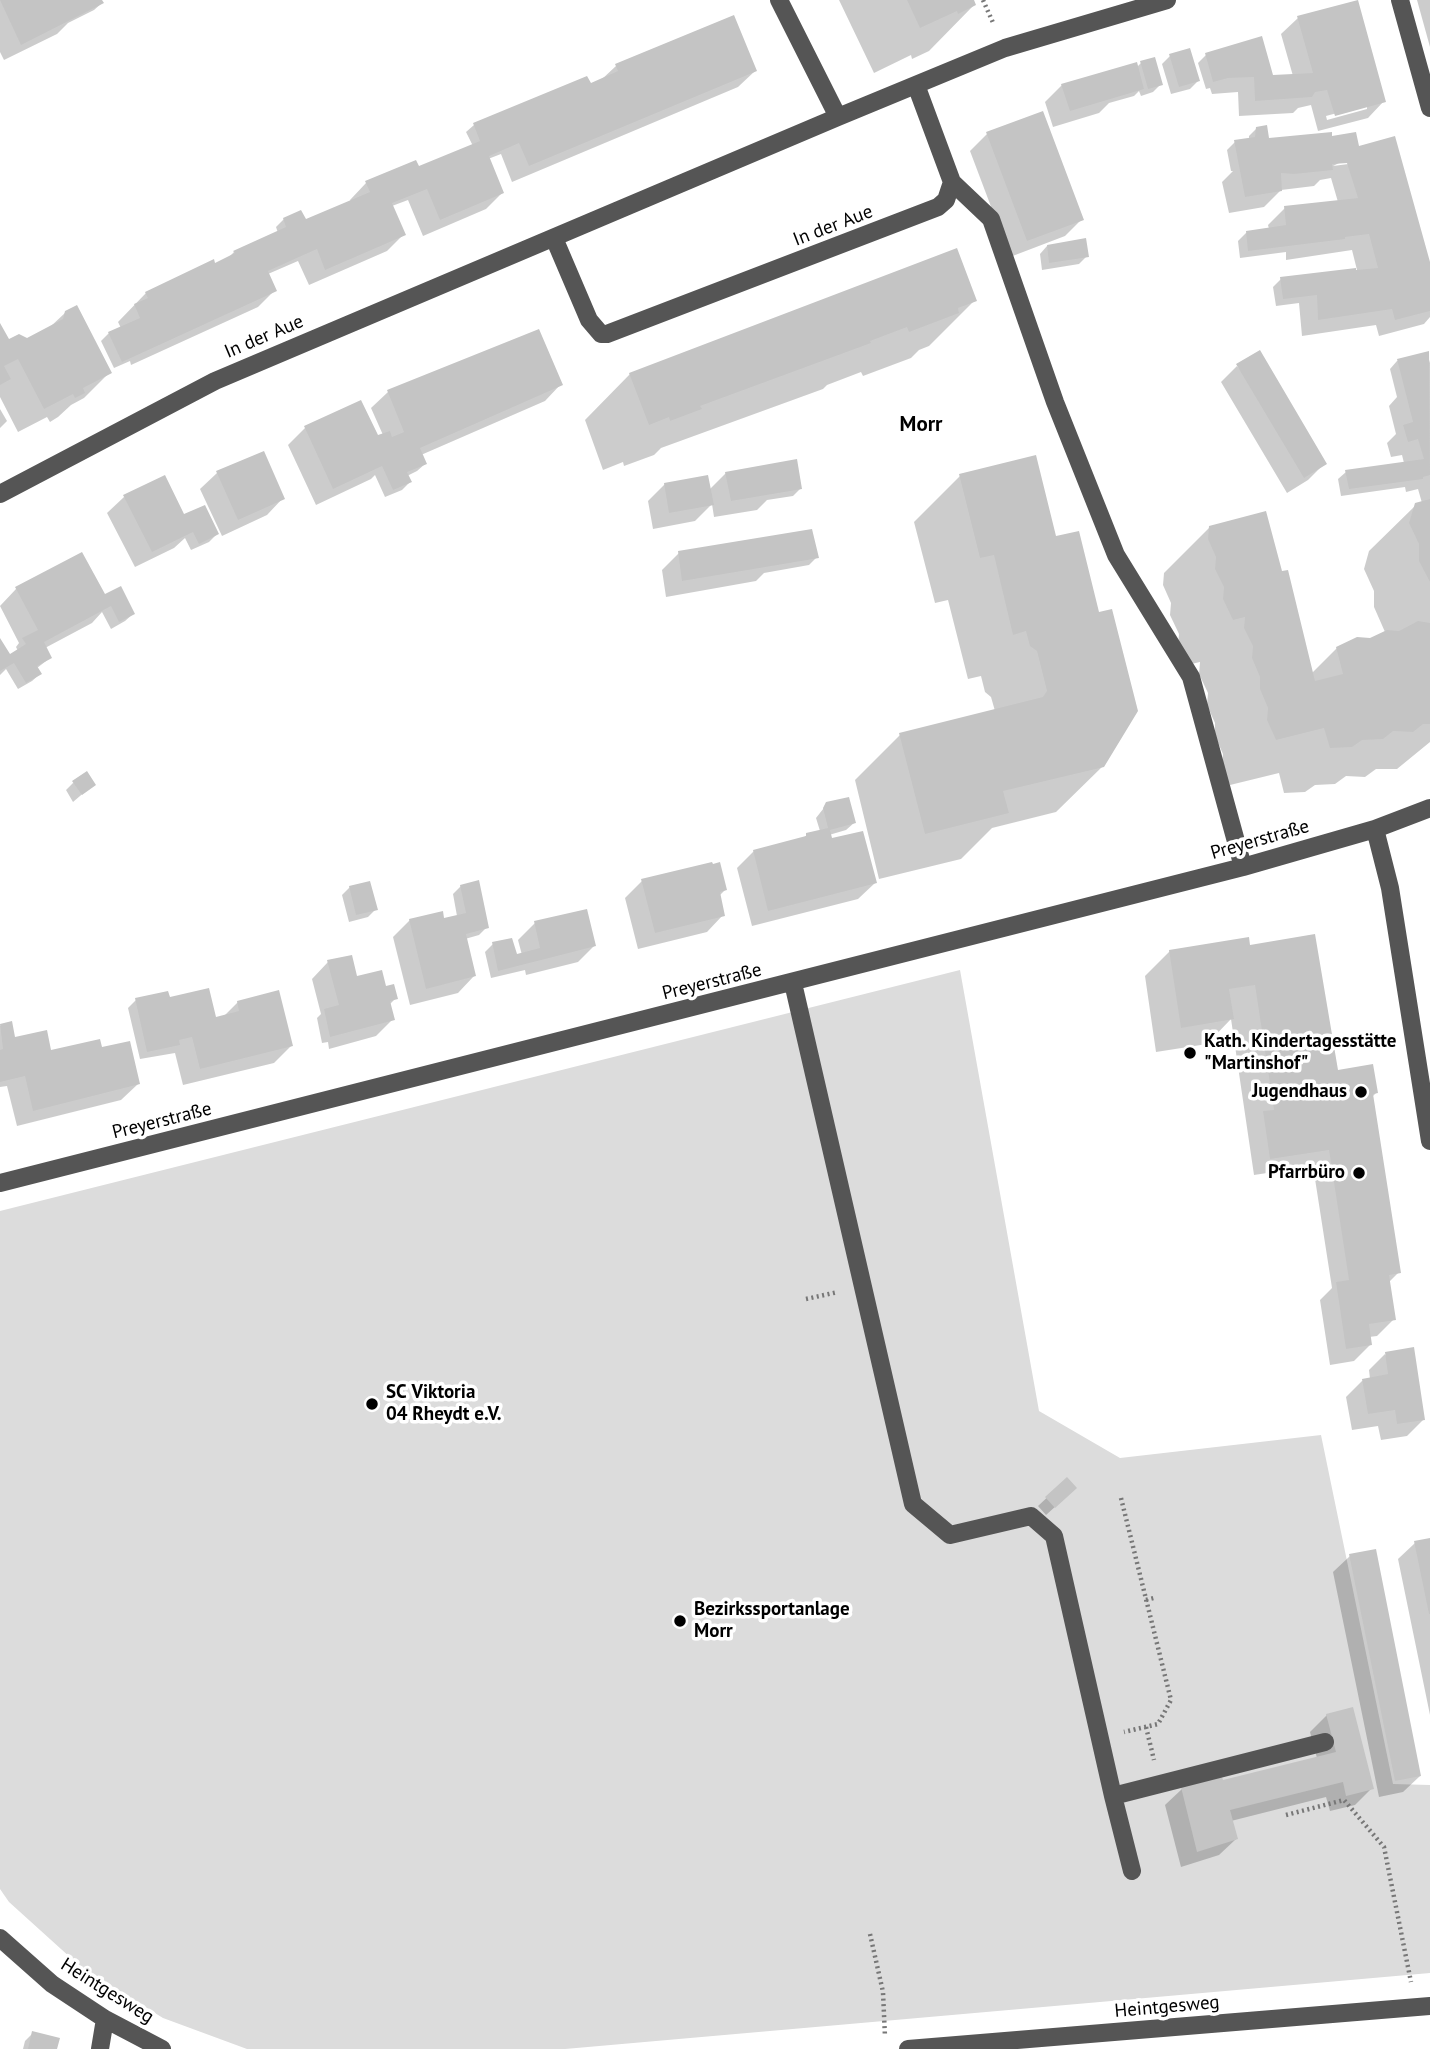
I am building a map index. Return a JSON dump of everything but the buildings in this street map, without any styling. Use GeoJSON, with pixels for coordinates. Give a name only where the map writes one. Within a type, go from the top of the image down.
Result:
{"type":"FeatureCollection","features":[{"type":"Feature","properties":{"kind":"street"},"geometry":{"type":"LineString","coordinates":[[779,0],[838,117]]}},
{"type":"Feature","properties":{"kind":"street","name":"In der Aue"},"geometry":{"type":"LineString","coordinates":[[0,494],[215,381],[838,117],[1005,48],[1167,0]]}},
{"type":"Feature","properties":{"kind":"street"},"geometry":{"type":"LineString","coordinates":[[1401,0],[1430,108]]}},
{"type":"Feature","properties":{"kind":"street"},"geometry":{"type":"LineString","coordinates":[[916,85],[952,182],[991,219],[1055,402],[1115,555],[1191,677],[1244,867]]}},
{"type":"Feature","properties":{"kind":"street","name":"In der Aue"},"geometry":{"type":"LineString","coordinates":[[554,238],[589,320],[601,334],[613,334],[939,207],[946,200],[952,182]]}},
{"type":"Feature","properties":{"kind":"street","name":"Preyerstraße"},"geometry":{"type":"LineString","coordinates":[[0,1183],[1244,867],[1375,829],[1430,808]]}},
{"type":"Feature","properties":{"kind":"street"},"geometry":{"type":"LineString","coordinates":[[1375,829],[1390,888],[1430,1141]]}},
{"type":"Feature","properties":{"kind":"street"},"geometry":{"type":"LineString","coordinates":[[793,983],[912,1503],[950,1535],[1031,1516],[1054,1536],[1112,1796],[1132,1871]]}},
{"type":"Feature","properties":{"kind":"street"},"geometry":{"type":"LineString","coordinates":[[1112,1796],[1325,1742]]}},
{"type":"Feature","properties":{"kind":"street","name":"Heintgesweg"},"geometry":{"type":"LineString","coordinates":[[0,1938],[52,1984],[105,2019],[162,2049]]}},
{"type":"Feature","properties":{"kind":"street","name":"Heintgesweg"},"geometry":{"type":"LineString","coordinates":[[908,2049],[1430,2006]]}},
{"type":"Feature","properties":{"kind":"street"},"geometry":{"type":"LineString","coordinates":[[100,2049],[105,2019]]}},
{"type":"Feature","properties":{"kind":"path"},"geometry":{"type":"LineString","coordinates":[[1100,1738],[1158,1724],[1171,1700],[1121,1498]]}},
{"type":"Feature","properties":{"kind":"path"},"geometry":{"type":"LineString","coordinates":[[1146,1600],[1154,1598]]}},
{"type":"Feature","properties":{"kind":"path"},"geometry":{"type":"LineString","coordinates":[[1146,1727],[1160,1783]]}},
{"type":"Feature","properties":{"kind":"path"},"geometry":{"type":"LineString","coordinates":[[1286,1815],[1344,1800],[1384,1847],[1410,1975],[1411,2008]]}},
{"type":"Feature","properties":{"kind":"path"},"geometry":{"type":"LineString","coordinates":[[870,1934],[883,1992],[886,2049]]}},
{"type":"Feature","properties":{"kind":"shaded area","name":"Bezirkssportanlage Morr"},"geometry":{"type":"Polygon","coordinates":[[[960,970],[1039,1411],[1120,1458],[1321,1435],[1393,1784],[1430,1785],[1430,1973],[565,2049],[247,2049],[163,2018],[82,1968],[9,1902],[0,1889],[0,1211],[960,970]]]}},
{"type":"Feature","properties":{"kind":"place","name":"Kath. Kindertagesstätte \"Martinshof\""},"geometry":{"type":"Point","coordinates":[1190,1053]}},
{"type":"Feature","properties":{"kind":"place","name":"Jugendhaus"},"geometry":{"type":"Point","coordinates":[1361,1092]}},
{"type":"Feature","properties":{"kind":"place","name":"Pfarrbüro"},"geometry":{"type":"Point","coordinates":[1359,1173]}},
{"type":"Feature","properties":{"kind":"place","name":"SC Viktoria 04 Rheydt e.V."},"geometry":{"type":"Point","coordinates":[372,1404]}},
{"type":"Feature","properties":{"kind":"place","name":"Bezirkssportanlage Morr"},"geometry":{"type":"Point","coordinates":[680,1621]}},
{"type":"Feature","properties":{"kind":"district","name":"Morr"},"geometry":{"type":"Point","coordinates":[921,425]}}]}
